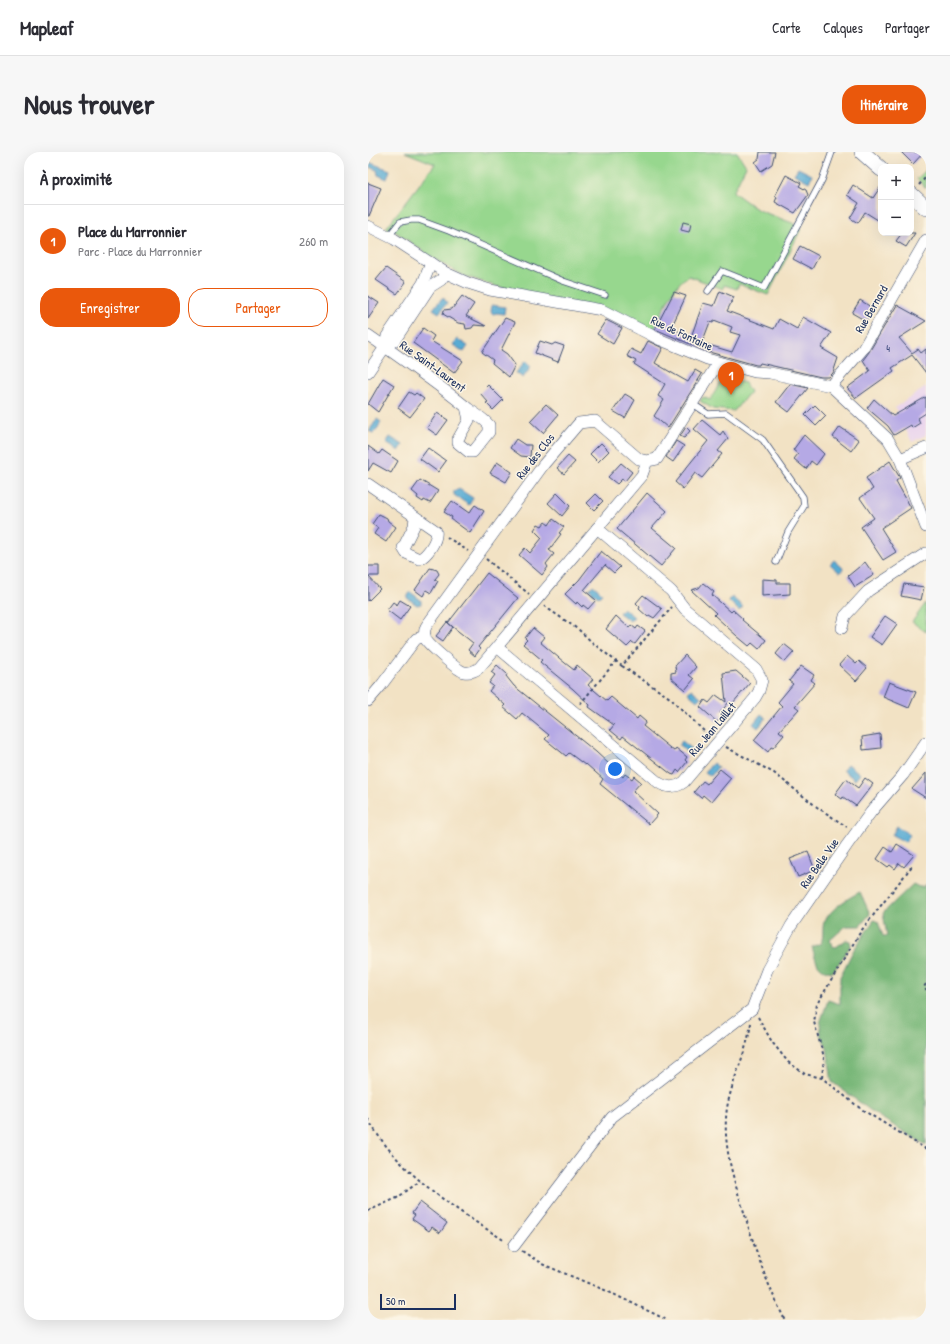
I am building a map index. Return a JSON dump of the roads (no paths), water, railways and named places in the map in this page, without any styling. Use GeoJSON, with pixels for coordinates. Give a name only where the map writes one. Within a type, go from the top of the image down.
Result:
{"type":"FeatureCollection","features":[{"type":"Feature","properties":{"kind":"street"},"geometry":{"type":"LineString","coordinates":[[862,152],[878,165]]}},
{"type":"Feature","properties":{"kind":"street"},"geometry":{"type":"LineString","coordinates":[[914,197],[926,208]]}},
{"type":"Feature","properties":{"kind":"street","name":"Rue de Fontaine"},"geometry":{"type":"LineString","coordinates":[[368,226],[389,236],[446,273],[468,283],[490,290],[602,310],[662,340],[718,363],[755,372],[770,373],[830,386]]}},
{"type":"Feature","properties":{"kind":"street","name":"Rue Bernard"},"geometry":{"type":"LineString","coordinates":[[830,386],[863,349],[926,240]]}},
{"type":"Feature","properties":{"kind":"street","name":"Rue Saint-Laurent"},"geometry":{"type":"LineString","coordinates":[[385,347],[387,336],[422,283],[431,263]]}},
{"type":"Feature","properties":{"kind":"street","name":"Rue Saint-Laurent"},"geometry":{"type":"LineString","coordinates":[[368,372],[385,347],[395,340],[430,287],[441,280],[446,273]]}},
{"type":"Feature","properties":{"kind":"street","name":"Rue Saint-Laurent"},"geometry":{"type":"LineString","coordinates":[[368,335],[447,391],[466,407]]}},
{"type":"Feature","properties":{"kind":"street"},"geometry":{"type":"LineString","coordinates":[[368,700],[380,687],[416,639],[425,636],[428,643],[458,669],[464,672],[471,672],[479,668],[642,475],[647,461],[657,459],[660,456],[718,363]]}},
{"type":"Feature","properties":{"kind":"street"},"geometry":{"type":"LineString","coordinates":[[830,386],[888,439],[900,458],[926,527]]}},
{"type":"Feature","properties":{"kind":"street","name":"Rue des Clos"},"geometry":{"type":"LineString","coordinates":[[425,636],[427,625],[477,555],[544,464],[579,424],[595,421],[639,459],[647,461]]}},
{"type":"Feature","properties":{"kind":"street"},"geometry":{"type":"LineString","coordinates":[[900,458],[926,448]]}},
{"type":"Feature","properties":{"kind":"street"},"geometry":{"type":"LineString","coordinates":[[368,484],[415,517],[434,528],[437,534],[436,539],[421,558],[416,559],[406,553],[404,546],[414,526],[415,517]]}},
{"type":"Feature","properties":{"kind":"street","name":"Rue Jean Laillet"},"geometry":{"type":"LineString","coordinates":[[497,647],[658,783],[666,787],[679,786],[684,782],[755,698],[762,680],[756,669],[685,609],[672,591],[597,528]]}},
{"type":"Feature","properties":{"kind":"street"},"geometry":{"type":"LineString","coordinates":[[842,628],[845,616],[868,591],[926,553]]}},
{"type":"Feature","properties":{"kind":"street","name":"Rue Belle Vue"},"geometry":{"type":"LineString","coordinates":[[514,1246],[612,1116],[752,1010],[767,970],[791,926],[871,812],[903,775],[926,742]]}},
{"type":"Feature","properties":{"kind":"lane"},"geometry":{"type":"LineString","coordinates":[[708,291],[722,271],[764,288],[822,180],[832,152]]}},
{"type":"Feature","properties":{"kind":"lane"},"geometry":{"type":"LineString","coordinates":[[389,236],[400,222],[419,220],[455,233],[568,283],[605,295]]}},
{"type":"Feature","properties":{"kind":"lane"},"geometry":{"type":"LineString","coordinates":[[693,404],[708,414],[726,413],[763,440],[803,497],[804,506],[788,532],[776,562]]}},
{"type":"Feature","properties":{"kind":"water"},"geometry":{"type":"Polygon","coordinates":[[[371,163],[390,170],[387,179],[378,175],[377,170],[369,167],[369,164],[371,163]]]}},
{"type":"Feature","properties":{"kind":"water"},"geometry":{"type":"Polygon","coordinates":[[[798,168],[812,175],[809,182],[794,174],[798,168]]]}},
{"type":"Feature","properties":{"kind":"water"},"geometry":{"type":"Polygon","coordinates":[[[443,297],[447,303],[439,313],[433,309],[443,297]]]}},
{"type":"Feature","properties":{"kind":"water"},"geometry":{"type":"Polygon","coordinates":[[[492,305],[505,307],[504,314],[493,314],[491,312],[492,305]]]}},
{"type":"Feature","properties":{"kind":"water"},"geometry":{"type":"Polygon","coordinates":[[[457,339],[468,346],[464,352],[453,345],[457,339]]]}},
{"type":"Feature","properties":{"kind":"water"},"geometry":{"type":"Polygon","coordinates":[[[525,361],[531,366],[523,378],[516,373],[525,361]]]}},
{"type":"Feature","properties":{"kind":"water"},"geometry":{"type":"Polygon","coordinates":[[[377,419],[381,422],[373,433],[369,431],[377,419]]]}},
{"type":"Feature","properties":{"kind":"water"},"geometry":{"type":"Polygon","coordinates":[[[390,437],[403,445],[399,451],[386,443],[390,437]]]}},
{"type":"Feature","properties":{"kind":"water"},"geometry":{"type":"Polygon","coordinates":[[[459,489],[473,498],[469,505],[454,495],[454,491],[459,489]]]}},
{"type":"Feature","properties":{"kind":"water"},"geometry":{"type":"Polygon","coordinates":[[[834,560],[843,568],[841,572],[830,564],[834,560]]]}},
{"type":"Feature","properties":{"kind":"water"},"geometry":{"type":"Polygon","coordinates":[[[593,585],[602,593],[598,597],[589,589],[593,585]]]}},
{"type":"Feature","properties":{"kind":"water"},"geometry":{"type":"Polygon","coordinates":[[[410,592],[421,600],[421,604],[417,605],[407,598],[410,592]]]}},
{"type":"Feature","properties":{"kind":"water"},"geometry":{"type":"Polygon","coordinates":[[[732,597],[743,607],[739,611],[729,601],[732,597]]]}},
{"type":"Feature","properties":{"kind":"water"},"geometry":{"type":"Polygon","coordinates":[[[623,608],[634,617],[630,621],[619,613],[623,608]]]}},
{"type":"Feature","properties":{"kind":"water"},"geometry":{"type":"Polygon","coordinates":[[[691,689],[701,697],[697,701],[688,693],[691,689]]]}},
{"type":"Feature","properties":{"kind":"water"},"geometry":{"type":"Polygon","coordinates":[[[761,714],[766,718],[758,728],[753,724],[761,714]]]}},
{"type":"Feature","properties":{"kind":"water"},"geometry":{"type":"Polygon","coordinates":[[[682,741],[692,749],[688,753],[679,745],[682,741]]]}},
{"type":"Feature","properties":{"kind":"water"},"geometry":{"type":"Polygon","coordinates":[[[713,763],[718,767],[711,776],[705,772],[713,763]]]}},
{"type":"Feature","properties":{"kind":"water"},"geometry":{"type":"Polygon","coordinates":[[[848,764],[860,774],[855,780],[843,770],[848,764]]]}},
{"type":"Feature","properties":{"kind":"water"},"geometry":{"type":"Polygon","coordinates":[[[897,826],[910,835],[905,842],[892,835],[897,826]]]}},
{"type":"Feature","properties":{"kind":"place","name":"Place du Marronnier"},"geometry":{"type":"Point","coordinates":[731,395]}}]}
